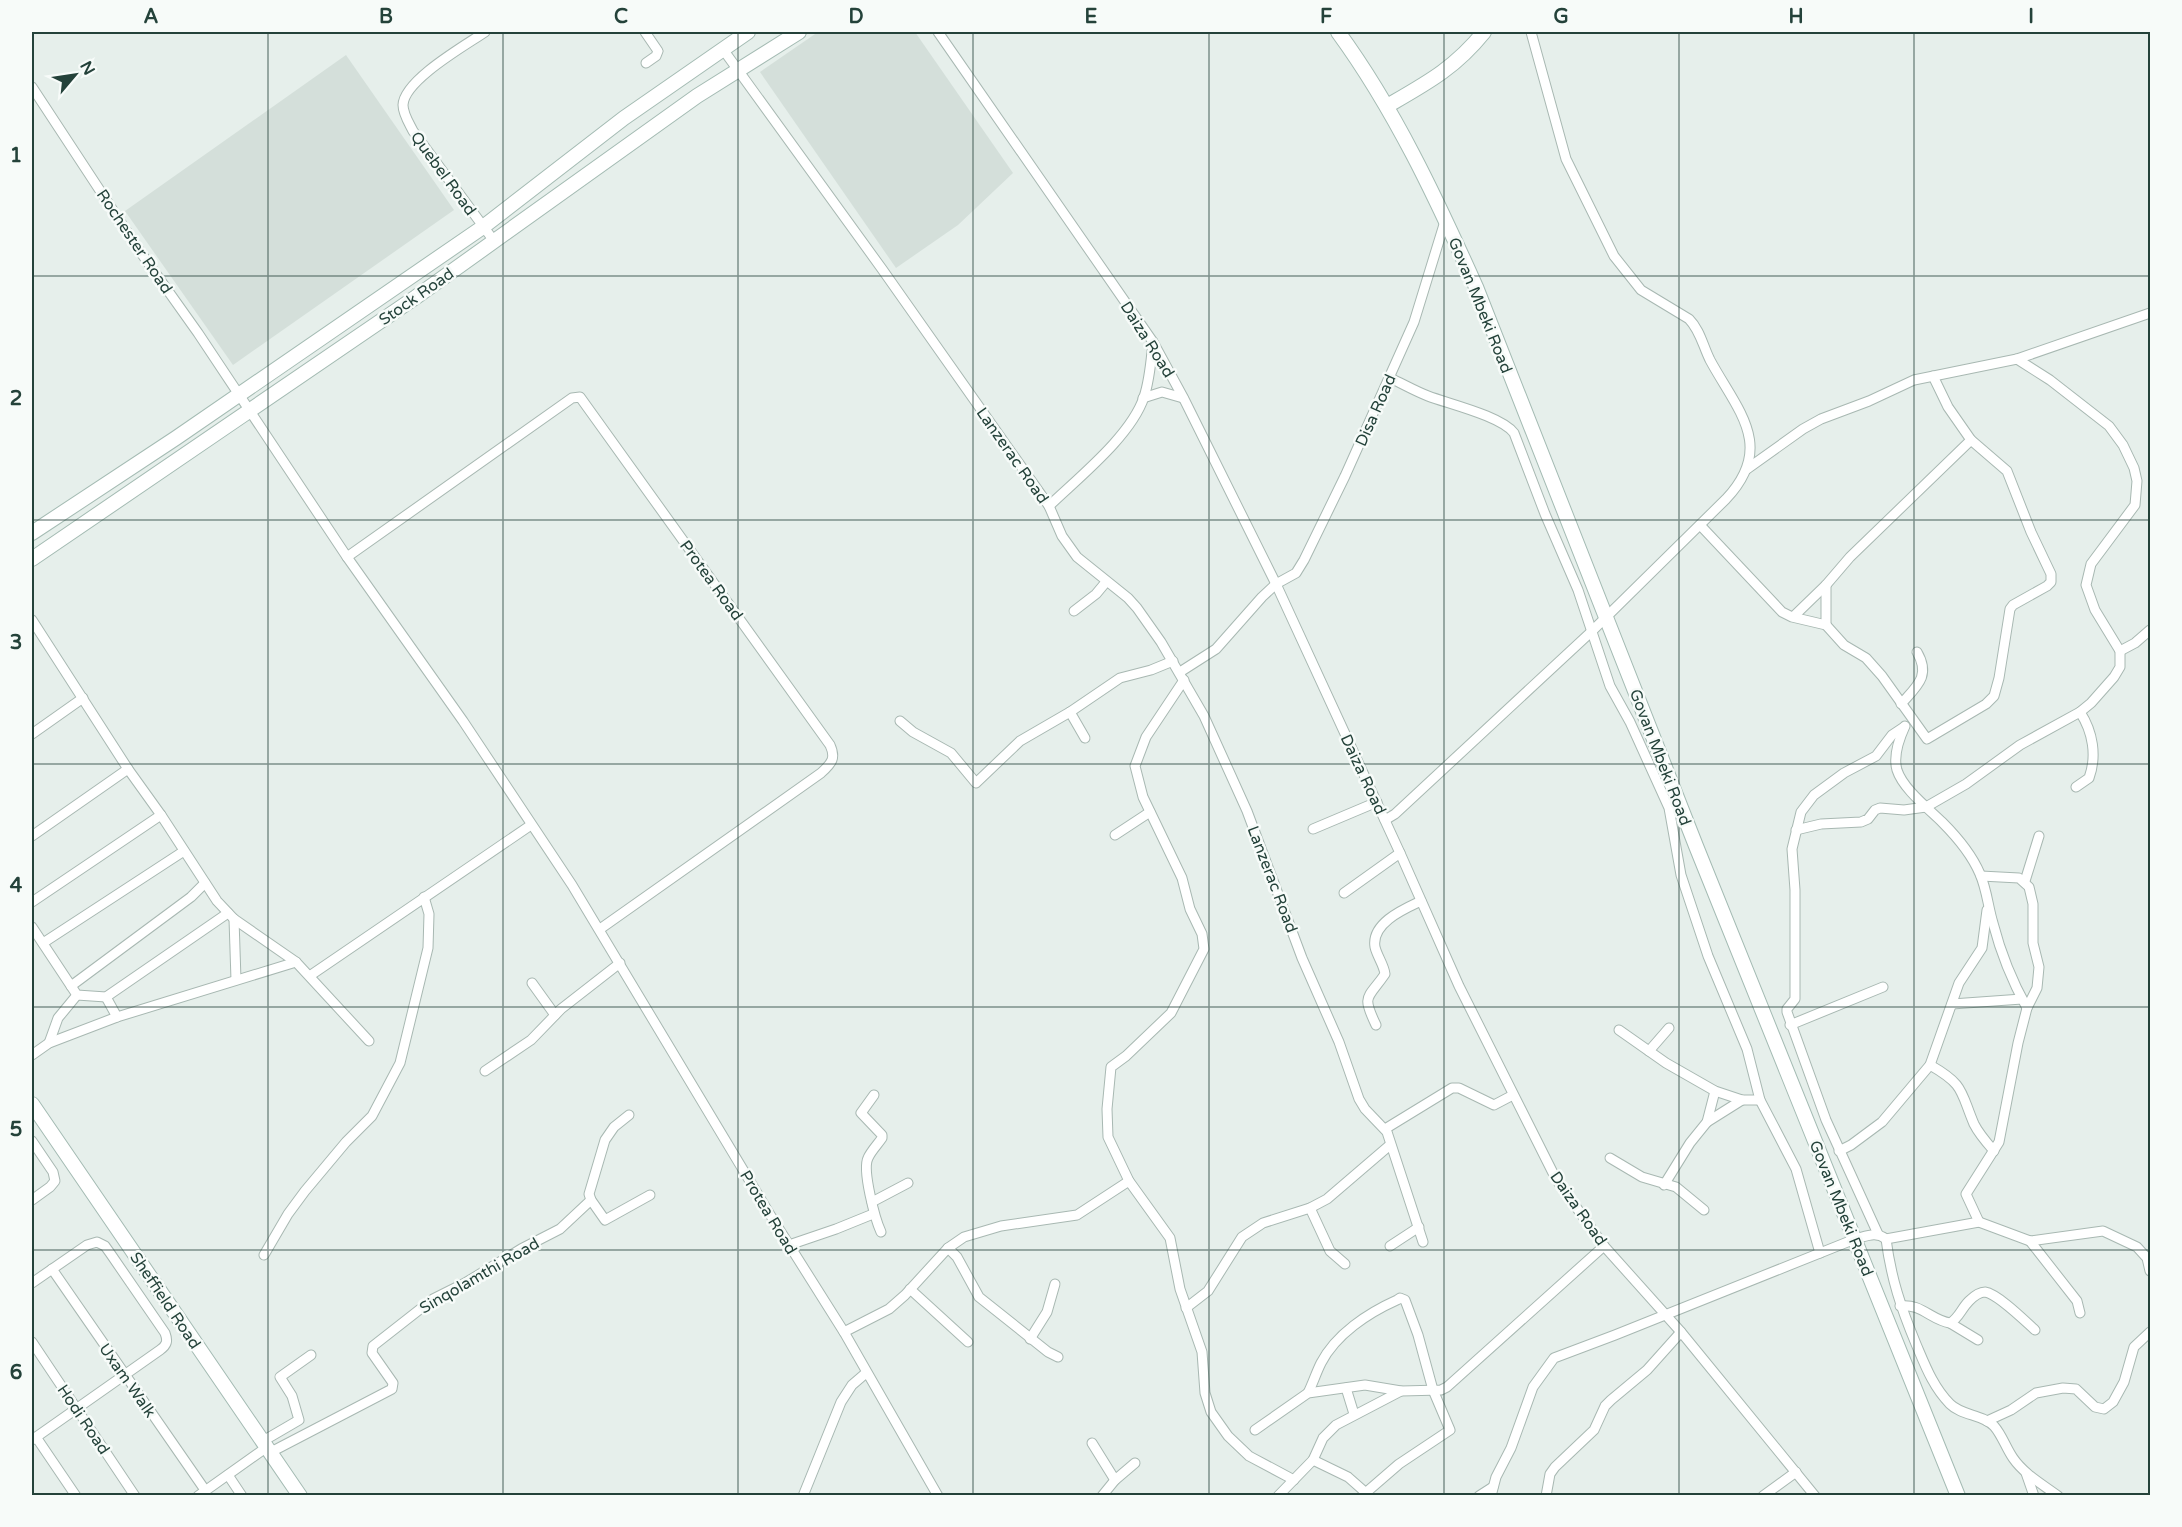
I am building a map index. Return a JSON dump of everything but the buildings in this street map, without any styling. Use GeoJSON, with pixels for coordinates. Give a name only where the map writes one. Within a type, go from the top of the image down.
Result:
{"type":"FeatureCollection","features":[{"type":"Feature","properties":{"kind":"main road","name":"Stock Road"},"geometry":{"type":"LineString","coordinates":[[32,533],[240,395],[483,227],[624,118],[748,32]]}},
{"type":"Feature","properties":{"kind":"main road","name":"Stock Road"},"geometry":{"type":"LineString","coordinates":[[32,559],[494,242],[688,102],[799,32]]}},
{"type":"Feature","properties":{"kind":"main road","name":"Govan Mbeki Road"},"geometry":{"type":"LineString","coordinates":[[1338,32],[1387,106],[1446,219],[1476,287],[1696,846],[1958,1496]]}},
{"type":"Feature","properties":{"kind":"main road"},"geometry":{"type":"LineString","coordinates":[[1387,106],[1448,70],[1466,54],[1484,32]]}},
{"type":"Feature","properties":{"kind":"main road","name":"Sheffield Road"},"geometry":{"type":"LineString","coordinates":[[32,1104],[300,1496]]}},
{"type":"Feature","properties":{"kind":"street","name":"Quebel Road"},"geometry":{"type":"LineString","coordinates":[[485,32],[422,76],[403,102],[404,112],[413,131],[494,242]]}},
{"type":"Feature","properties":{"kind":"street"},"geometry":{"type":"LineString","coordinates":[[645,32],[657,51],[656,56],[646,63]]}},
{"type":"Feature","properties":{"kind":"street","name":"Daiza Road"},"geometry":{"type":"LineString","coordinates":[[938,32],[1153,342],[1184,399],[1276,584],[1401,853],[1459,986],[1556,1179],[1604,1246],[1681,1332],[1815,1496]]}},
{"type":"Feature","properties":{"kind":"street"},"geometry":{"type":"LineString","coordinates":[[1385,820],[1395,814],[1591,632],[1733,492],[1743,479],[1751,450],[1746,424],[1726,385],[1710,361],[1695,325],[1689,319],[1641,291],[1614,256],[1566,159],[1531,32]]}},
{"type":"Feature","properties":{"kind":"street","name":"Lanzerac Road"},"geometry":{"type":"LineString","coordinates":[[722,48],[1049,506],[1057,528],[1067,545],[1077,557],[1128,598],[1173,661],[1212,730],[1247,811],[1302,958],[1339,1042],[1361,1104],[1385,1129]]}},
{"type":"Feature","properties":{"kind":"street","name":"Rochester Road"},"geometry":{"type":"LineString","coordinates":[[32,87],[139,250],[250,410]]}},
{"type":"Feature","properties":{"kind":"street","name":"Disa Road"},"geometry":{"type":"LineString","coordinates":[[1182,676],[1216,649],[1276,584],[1296,573],[1304,560],[1341,486],[1414,322],[1446,219]]}},
{"type":"Feature","properties":{"kind":"street"},"geometry":{"type":"LineString","coordinates":[[1747,469],[1821,419],[1869,401],[1914,380],[2017,359],[2151,313]]}},
{"type":"Feature","properties":{"kind":"street"},"geometry":{"type":"LineString","coordinates":[[1049,506],[1125,430],[1134,418],[1143,398],[1153,342]]}},
{"type":"Feature","properties":{"kind":"street"},"geometry":{"type":"LineString","coordinates":[[1796,830],[1821,824],[1861,822],[1868,819],[1878,808],[1904,810],[1926,807],[1966,784],[2020,745],[2080,712],[2091,703],[2118,671],[2121,662],[2120,651],[2095,610],[2086,585],[2091,564],[2135,505],[2138,481],[2134,468],[2123,445],[2109,426],[2050,380],[2017,359]]}},
{"type":"Feature","properties":{"kind":"street"},"geometry":{"type":"LineString","coordinates":[[1700,525],[1782,612],[1826,625],[1844,645],[1872,663],[1927,739],[1990,701],[1994,696],[1999,678],[2010,609],[2050,582],[2050,574],[2031,532],[2010,475],[1971,440],[1948,407],[1933,376]]}},
{"type":"Feature","properties":{"kind":"street"},"geometry":{"type":"LineString","coordinates":[[1390,378],[1427,395],[1482,415],[1513,431],[1578,590],[1610,686],[1630,722],[1669,808],[1681,875],[1708,956],[1747,1049],[1760,1100],[1796,1169],[1820,1253]]}},
{"type":"Feature","properties":{"kind":"street"},"geometry":{"type":"LineString","coordinates":[[1143,398],[1162,392],[1184,399]]}},
{"type":"Feature","properties":{"kind":"street","name":"Protea Road"},"geometry":{"type":"LineString","coordinates":[[347,556],[572,398],[580,397],[830,745],[834,754],[833,760],[821,772],[600,929]]}},
{"type":"Feature","properties":{"kind":"street","name":"Protea Road"},"geometry":{"type":"LineString","coordinates":[[250,410],[347,556],[463,721],[600,929],[789,1245],[844,1332],[938,1496]]}},
{"type":"Feature","properties":{"kind":"street"},"geometry":{"type":"LineString","coordinates":[[1794,616],[1826,585],[1850,557],[1971,440]]}},
{"type":"Feature","properties":{"kind":"street"},"geometry":{"type":"LineString","coordinates":[[1074,610],[1096,594],[1106,582]]}},
{"type":"Feature","properties":{"kind":"street"},"geometry":{"type":"LineString","coordinates":[[1826,585],[1826,625]]}},
{"type":"Feature","properties":{"kind":"street"},"geometry":{"type":"LineString","coordinates":[[32,620],[35,633],[83,698],[205,883],[231,916],[311,975],[369,1041]]}},
{"type":"Feature","properties":{"kind":"street"},"geometry":{"type":"LineString","coordinates":[[2120,651],[2151,630]]}},
{"type":"Feature","properties":{"kind":"street"},"geometry":{"type":"LineString","coordinates":[[1901,704],[1923,675],[1923,662],[1917,652]]}},
{"type":"Feature","properties":{"kind":"street"},"geometry":{"type":"LineString","coordinates":[[900,721],[926,740],[951,753],[976,783],[1020,741],[1070,712],[1120,678],[1151,670],[1173,661]]}},
{"type":"Feature","properties":{"kind":"street"},"geometry":{"type":"LineString","coordinates":[[1182,676],[1175,692],[1146,737],[1137,758],[1137,774],[1150,812],[1182,878],[1190,909],[1202,934],[1204,949],[1172,1013],[1109,1071],[1107,1132],[1121,1168],[1170,1238],[1177,1278],[1202,1352],[1207,1401],[1217,1421],[1228,1436],[1249,1456],[1294,1480]]}},
{"type":"Feature","properties":{"kind":"street"},"geometry":{"type":"LineString","coordinates":[[32,734],[83,698]]}},
{"type":"Feature","properties":{"kind":"street"},"geometry":{"type":"LineString","coordinates":[[1070,712],[1085,738]]}},
{"type":"Feature","properties":{"kind":"street"},"geometry":{"type":"LineString","coordinates":[[2076,787],[2089,778],[2093,762],[2091,733],[2080,712]]}},
{"type":"Feature","properties":{"kind":"street"},"geometry":{"type":"LineString","coordinates":[[1912,717],[1904,727],[1892,735],[1876,756],[1844,773],[1805,805],[1796,830],[1792,854],[1795,890],[1795,997],[1787,1010],[1790,1025],[1839,1151],[1882,1237],[1900,1306],[1923,1363],[1943,1396],[1958,1410],[1987,1421],[1996,1429],[2013,1458],[2026,1473],[2058,1496]]}},
{"type":"Feature","properties":{"kind":"street"},"geometry":{"type":"LineString","coordinates":[[1904,727],[1897,749],[1898,772],[1926,807],[1971,856],[1981,876],[2004,963],[2027,1008]]}},
{"type":"Feature","properties":{"kind":"street"},"geometry":{"type":"LineString","coordinates":[[32,836],[128,769]]}},
{"type":"Feature","properties":{"kind":"street"},"geometry":{"type":"LineString","coordinates":[[1313,830],[1377,802]]}},
{"type":"Feature","properties":{"kind":"street"},"geometry":{"type":"LineString","coordinates":[[1115,835],[1150,812]]}},
{"type":"Feature","properties":{"kind":"street"},"geometry":{"type":"LineString","coordinates":[[32,902],[161,815]]}},
{"type":"Feature","properties":{"kind":"street"},"geometry":{"type":"LineString","coordinates":[[311,975],[531,825]]}},
{"type":"Feature","properties":{"kind":"street"},"geometry":{"type":"LineString","coordinates":[[2025,881],[2039,836]]}},
{"type":"Feature","properties":{"kind":"street"},"geometry":{"type":"LineString","coordinates":[[42,943],[184,851]]}},
{"type":"Feature","properties":{"kind":"street"},"geometry":{"type":"LineString","coordinates":[[1344,893],[1401,853]]}},
{"type":"Feature","properties":{"kind":"street"},"geometry":{"type":"LineString","coordinates":[[1979,1222],[1966,1194],[1994,1151],[2001,1134],[2018,1043],[2027,1008],[2037,988],[2039,967],[2033,939],[2033,904],[2029,887],[2025,881],[2015,877],[1981,876]]}},
{"type":"Feature","properties":{"kind":"street"},"geometry":{"type":"LineString","coordinates":[[71,986],[191,897],[205,883]]}},
{"type":"Feature","properties":{"kind":"street"},"geometry":{"type":"LineString","coordinates":[[264,1255],[288,1214],[305,1191],[346,1142],[372,1116],[400,1063],[428,948],[429,914],[424,897]]}},
{"type":"Feature","properties":{"kind":"street"},"geometry":{"type":"LineString","coordinates":[[1376,1025],[1367,1001],[1372,990],[1385,974],[1376,948],[1376,937],[1388,921],[1421,901]]}},
{"type":"Feature","properties":{"kind":"street"},"geometry":{"type":"LineString","coordinates":[[1839,1151],[1882,1122],[1930,1065],[1961,978],[1982,948],[1988,902]]}},
{"type":"Feature","properties":{"kind":"street"},"geometry":{"type":"LineString","coordinates":[[231,916],[236,980]]}},
{"type":"Feature","properties":{"kind":"street"},"geometry":{"type":"LineString","coordinates":[[77,995],[106,997],[231,916]]}},
{"type":"Feature","properties":{"kind":"street"},"geometry":{"type":"LineString","coordinates":[[32,927],[77,995]]}},
{"type":"Feature","properties":{"kind":"street"},"geometry":{"type":"LineString","coordinates":[[32,1055],[49,1042],[117,1017],[296,962]]}},
{"type":"Feature","properties":{"kind":"street"},"geometry":{"type":"LineString","coordinates":[[485,1071],[531,1040],[572,999],[620,963]]}},
{"type":"Feature","properties":{"kind":"street"},"geometry":{"type":"LineString","coordinates":[[532,982],[555,1015]]}},
{"type":"Feature","properties":{"kind":"street"},"geometry":{"type":"LineString","coordinates":[[1790,1025],[1882,987]]}},
{"type":"Feature","properties":{"kind":"street"},"geometry":{"type":"LineString","coordinates":[[49,1042],[58,1017],[77,995]]}},
{"type":"Feature","properties":{"kind":"street"},"geometry":{"type":"LineString","coordinates":[[106,997],[117,1017]]}},
{"type":"Feature","properties":{"kind":"street"},"geometry":{"type":"LineString","coordinates":[[1952,1004],[2022,999]]}},
{"type":"Feature","properties":{"kind":"street"},"geometry":{"type":"LineString","coordinates":[[1649,1051],[1669,1028]]}},
{"type":"Feature","properties":{"kind":"street"},"geometry":{"type":"LineString","coordinates":[[1619,1030],[1679,1072],[1715,1091],[1742,1100],[1760,1100]]}},
{"type":"Feature","properties":{"kind":"street"},"geometry":{"type":"LineString","coordinates":[[1930,1065],[1959,1086],[1976,1128],[1994,1151]]}},
{"type":"Feature","properties":{"kind":"street"},"geometry":{"type":"LineString","coordinates":[[1423,1242],[1385,1129],[1446,1090],[1455,1087],[1494,1105],[1513,1095]]}},
{"type":"Feature","properties":{"kind":"street"},"geometry":{"type":"LineString","coordinates":[[1707,1122],[1715,1091]]}},
{"type":"Feature","properties":{"kind":"street"},"geometry":{"type":"LineString","coordinates":[[874,1095],[861,1113],[882,1135],[867,1158],[866,1169],[873,1214],[881,1232]]}},
{"type":"Feature","properties":{"kind":"street"},"geometry":{"type":"LineString","coordinates":[[1664,1185],[1690,1143],[1707,1122],[1742,1100]]}},
{"type":"Feature","properties":{"kind":"street"},"geometry":{"type":"LineString","coordinates":[[629,1115],[614,1128],[605,1140],[589,1194],[605,1220],[650,1195]]}},
{"type":"Feature","properties":{"kind":"street"},"geometry":{"type":"LineString","coordinates":[[32,1141],[53,1172],[55,1181],[32,1200]]}},
{"type":"Feature","properties":{"kind":"street"},"geometry":{"type":"LineString","coordinates":[[1186,1308],[1208,1291],[1242,1237],[1263,1223],[1310,1208],[1338,1191],[1390,1144]]}},
{"type":"Feature","properties":{"kind":"street"},"geometry":{"type":"LineString","coordinates":[[1610,1158],[1642,1177],[1680,1190],[1704,1210]]}},
{"type":"Feature","properties":{"kind":"street"},"geometry":{"type":"LineString","coordinates":[[844,1332],[888,1309],[948,1248],[964,1237],[982,1230],[1077,1215],[1129,1181]]}},
{"type":"Feature","properties":{"kind":"street"},"geometry":{"type":"LineString","coordinates":[[872,1202],[908,1183]]}},
{"type":"Feature","properties":{"kind":"street","name":"Sinqolamthi Road"},"geometry":{"type":"LineString","coordinates":[[202,1493],[267,1446],[392,1389],[393,1383],[372,1353],[373,1346],[433,1299],[560,1229],[591,1200]]}},
{"type":"Feature","properties":{"kind":"street"},"geometry":{"type":"LineString","coordinates":[[1310,1208],[1330,1251],[1345,1264]]}},
{"type":"Feature","properties":{"kind":"street"},"geometry":{"type":"LineString","coordinates":[[789,1245],[873,1214]]}},
{"type":"Feature","properties":{"kind":"street"},"geometry":{"type":"LineString","coordinates":[[1479,1496],[1492,1491],[1496,1477],[1511,1448],[1533,1387],[1554,1358],[1855,1239],[1979,1222],[2030,1241],[2103,1231],[2137,1247],[2147,1258],[2151,1271]]}},
{"type":"Feature","properties":{"kind":"street"},"geometry":{"type":"LineString","coordinates":[[1390,1246],[1419,1227]]}},
{"type":"Feature","properties":{"kind":"street"},"geometry":{"type":"LineString","coordinates":[[2030,1241],[2077,1301],[2080,1313]]}},
{"type":"Feature","properties":{"kind":"street"},"geometry":{"type":"LineString","coordinates":[[32,1283],[87,1245],[97,1242],[105,1246],[165,1333],[167,1343],[160,1350],[34,1438],[76,1496]]}},
{"type":"Feature","properties":{"kind":"street"},"geometry":{"type":"LineString","coordinates":[[1255,1430],[1308,1394],[1365,1385],[1401,1390],[1441,1390],[1452,1383],[1604,1246]]}},
{"type":"Feature","properties":{"kind":"street"},"geometry":{"type":"LineString","coordinates":[[948,1248],[957,1257],[980,1297],[1030,1339],[1058,1357]]}},
{"type":"Feature","properties":{"kind":"street","name":"Uxam Walk"},"geometry":{"type":"LineString","coordinates":[[52,1269],[202,1493]]}},
{"type":"Feature","properties":{"kind":"street"},"geometry":{"type":"LineString","coordinates":[[1030,1339],[1047,1312],[1055,1284]]}},
{"type":"Feature","properties":{"kind":"street"},"geometry":{"type":"LineString","coordinates":[[910,1289],[968,1342]]}},
{"type":"Feature","properties":{"kind":"street"},"geometry":{"type":"LineString","coordinates":[[1950,1323],[1956,1319],[1970,1299],[1984,1292],[1997,1298],[2035,1330]]}},
{"type":"Feature","properties":{"kind":"street"},"geometry":{"type":"LineString","coordinates":[[1308,1394],[1322,1362],[1335,1343],[1375,1312],[1400,1298],[1405,1300],[1411,1313],[1433,1390],[1450,1430],[1399,1464],[1363,1494],[1348,1477],[1313,1460]]}},
{"type":"Feature","properties":{"kind":"street"},"geometry":{"type":"LineString","coordinates":[[1900,1306],[1917,1307],[1978,1340]]}},
{"type":"Feature","properties":{"kind":"street"},"geometry":{"type":"LineString","coordinates":[[1546,1496],[1550,1474],[1594,1430],[1605,1406],[1647,1370],[1681,1332]]}},
{"type":"Feature","properties":{"kind":"street"},"geometry":{"type":"LineString","coordinates":[[1987,1421],[2011,1410],[2036,1393],[2063,1388],[2076,1389],[2095,1407],[2104,1409],[2112,1402],[2124,1382],[2134,1347],[2151,1332]]}},
{"type":"Feature","properties":{"kind":"street","name":"Hodi Road"},"geometry":{"type":"LineString","coordinates":[[32,1342],[135,1496]]}},
{"type":"Feature","properties":{"kind":"street"},"geometry":{"type":"LineString","coordinates":[[267,1446],[299,1420],[292,1396],[280,1377],[311,1355]]}},
{"type":"Feature","properties":{"kind":"street"},"geometry":{"type":"LineString","coordinates":[[803,1496],[841,1402],[852,1385],[866,1373]]}},
{"type":"Feature","properties":{"kind":"street"},"geometry":{"type":"LineString","coordinates":[[1346,1388],[1354,1414]]}},
{"type":"Feature","properties":{"kind":"street"},"geometry":{"type":"LineString","coordinates":[[1278,1496],[1313,1460],[1328,1432],[1354,1414],[1401,1390]]}},
{"type":"Feature","properties":{"kind":"street"},"geometry":{"type":"LineString","coordinates":[[1092,1443],[1115,1480]]}},
{"type":"Feature","properties":{"kind":"street"},"geometry":{"type":"LineString","coordinates":[[1102,1496],[1115,1480],[1135,1463]]}},
{"type":"Feature","properties":{"kind":"street"},"geometry":{"type":"LineString","coordinates":[[1763,1496],[1796,1472]]}},
{"type":"Feature","properties":{"kind":"street"},"geometry":{"type":"LineString","coordinates":[[2026,1473],[2034,1496]]}},
{"type":"Feature","properties":{"kind":"street"},"geometry":{"type":"LineString","coordinates":[[228,1475],[242,1496]]}},
{"type":"Feature","properties":{"kind":"shaded area"},"geometry":{"type":"Polygon","coordinates":[[[818,32],[915,32],[1013,173],[958,225],[896,268],[760,72],[818,32]]]}},
{"type":"Feature","properties":{"kind":"shaded area"},"geometry":{"type":"Polygon","coordinates":[[[346,55],[454,210],[233,365],[125,211],[346,55]]]}}]}
